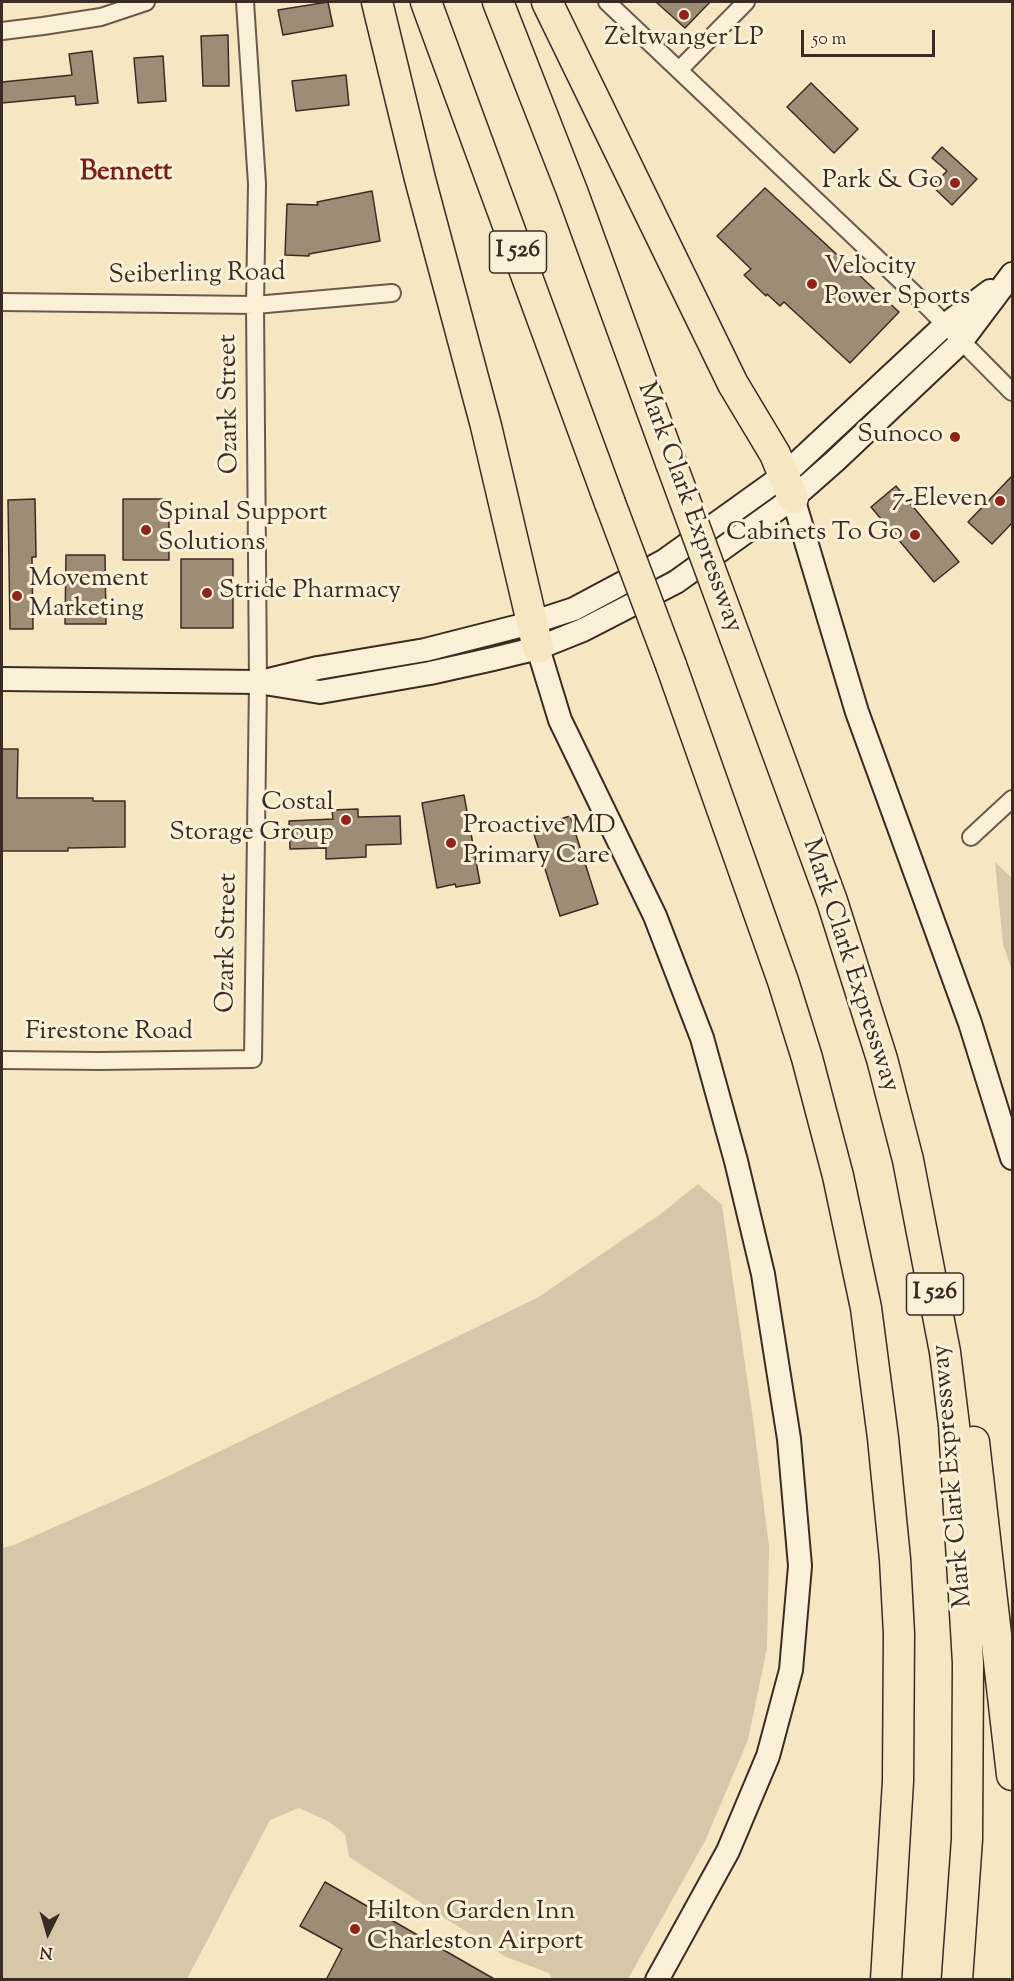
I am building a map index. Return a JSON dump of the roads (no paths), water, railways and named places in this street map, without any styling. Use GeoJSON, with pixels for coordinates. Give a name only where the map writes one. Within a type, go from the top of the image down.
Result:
{"type":"FeatureCollection","features":[{"type":"Feature","properties":{"kind":"highway"},"geometry":{"type":"LineString","coordinates":[[376,2],[420,179],[486,426],[535,636]]}},
{"type":"Feature","properties":{"kind":"highway","name":"I 526"},"geometry":{"type":"LineString","coordinates":[[426,2],[671,665],[783,981],[807,1058],[841,1186],[866,1308],[883,1438],[895,1559],[899,1634],[898,1781],[886,1980]]}},
{"type":"Feature","properties":{"kind":"highway","name":"Mark Clark Expressway"},"geometry":{"type":"LineString","coordinates":[[498,2],[572,191],[832,901],[882,1059],[908,1161],[945,1352],[954,1425],[968,1663],[969,1762],[967,1839],[957,1980]]}},
{"type":"Feature","properties":{"kind":"highway"},"geometry":{"type":"LineString","coordinates":[[547,2],[733,384],[775,454],[788,487]]}},
{"type":"Feature","properties":{"kind":"highway"},"geometry":{"type":"LineString","coordinates":[[900,1130],[932,1209],[957,1323],[971,1416],[1012,1776]]}},
{"type":"Feature","properties":{"kind":"main road"},"geometry":{"type":"LineString","coordinates":[[788,487],[820,444],[945,325],[1012,274]]}},
{"type":"Feature","properties":{"kind":"main road"},"geometry":{"type":"LineString","coordinates":[[2,679],[258,682],[318,668],[425,650],[535,636],[574,609],[664,561],[835,461],[961,342],[1012,274]]}},
{"type":"Feature","properties":{"kind":"main road"},"geometry":{"type":"LineString","coordinates":[[788,487],[857,712],[970,1023],[1012,1158]]}},
{"type":"Feature","properties":{"kind":"main road"},"geometry":{"type":"LineString","coordinates":[[535,636],[560,720],[655,916],[702,1038],[736,1161],[763,1274],[789,1439],[800,1566],[791,1670],[768,1756],[728,1851],[657,1980]]}},
{"type":"Feature","properties":{"kind":"street"},"geometry":{"type":"LineString","coordinates":[[2,31],[43,27],[101,16],[146,2]]}},
{"type":"Feature","properties":{"kind":"street","name":"Ozark Street"},"geometry":{"type":"LineString","coordinates":[[245,2],[257,184],[255,305],[258,682],[253,1059]]}},
{"type":"Feature","properties":{"kind":"street"},"geometry":{"type":"LineString","coordinates":[[607,2],[680,69],[1012,392]]}},
{"type":"Feature","properties":{"kind":"street"},"geometry":{"type":"LineString","coordinates":[[680,69],[746,2]]}},
{"type":"Feature","properties":{"kind":"street","name":"Seiberling Road"},"geometry":{"type":"LineString","coordinates":[[2,302],[255,305],[392,293]]}},
{"type":"Feature","properties":{"kind":"street"},"geometry":{"type":"LineString","coordinates":[[972,837],[1012,799]]}},
{"type":"Feature","properties":{"kind":"street","name":"Firestone Road"},"geometry":{"type":"LineString","coordinates":[[2,1060],[253,1059]]}},
{"type":"Feature","properties":{"kind":"place","name":"Zeltwanger LP"},"geometry":{"type":"Point","coordinates":[684,15]}},
{"type":"Feature","properties":{"kind":"place","name":"Park & Go"},"geometry":{"type":"Point","coordinates":[955,183]}},
{"type":"Feature","properties":{"kind":"place","name":"Velocity Power Sports"},"geometry":{"type":"Point","coordinates":[812,284]}},
{"type":"Feature","properties":{"kind":"place","name":"Sunoco"},"geometry":{"type":"Point","coordinates":[955,437]}},
{"type":"Feature","properties":{"kind":"place","name":"7-Eleven"},"geometry":{"type":"Point","coordinates":[1000,501]}},
{"type":"Feature","properties":{"kind":"place","name":"Spinal Support Solutions"},"geometry":{"type":"Point","coordinates":[146,530]}},
{"type":"Feature","properties":{"kind":"place","name":"Cabinets To Go"},"geometry":{"type":"Point","coordinates":[915,535]}},
{"type":"Feature","properties":{"kind":"place","name":"Stride Pharmacy"},"geometry":{"type":"Point","coordinates":[207,593]}},
{"type":"Feature","properties":{"kind":"place","name":"Movement Marketing"},"geometry":{"type":"Point","coordinates":[17,596]}},
{"type":"Feature","properties":{"kind":"place","name":"Costal Storage Group"},"geometry":{"type":"Point","coordinates":[346,820]}},
{"type":"Feature","properties":{"kind":"place","name":"Proactive MD Primary Care"},"geometry":{"type":"Point","coordinates":[451,843]}},
{"type":"Feature","properties":{"kind":"place","name":"Hilton Garden Inn Charleston Airport"},"geometry":{"type":"Point","coordinates":[355,1929]}},
{"type":"Feature","properties":{"kind":"district","name":"Bennett"},"geometry":{"type":"Point","coordinates":[126,174]}}]}
